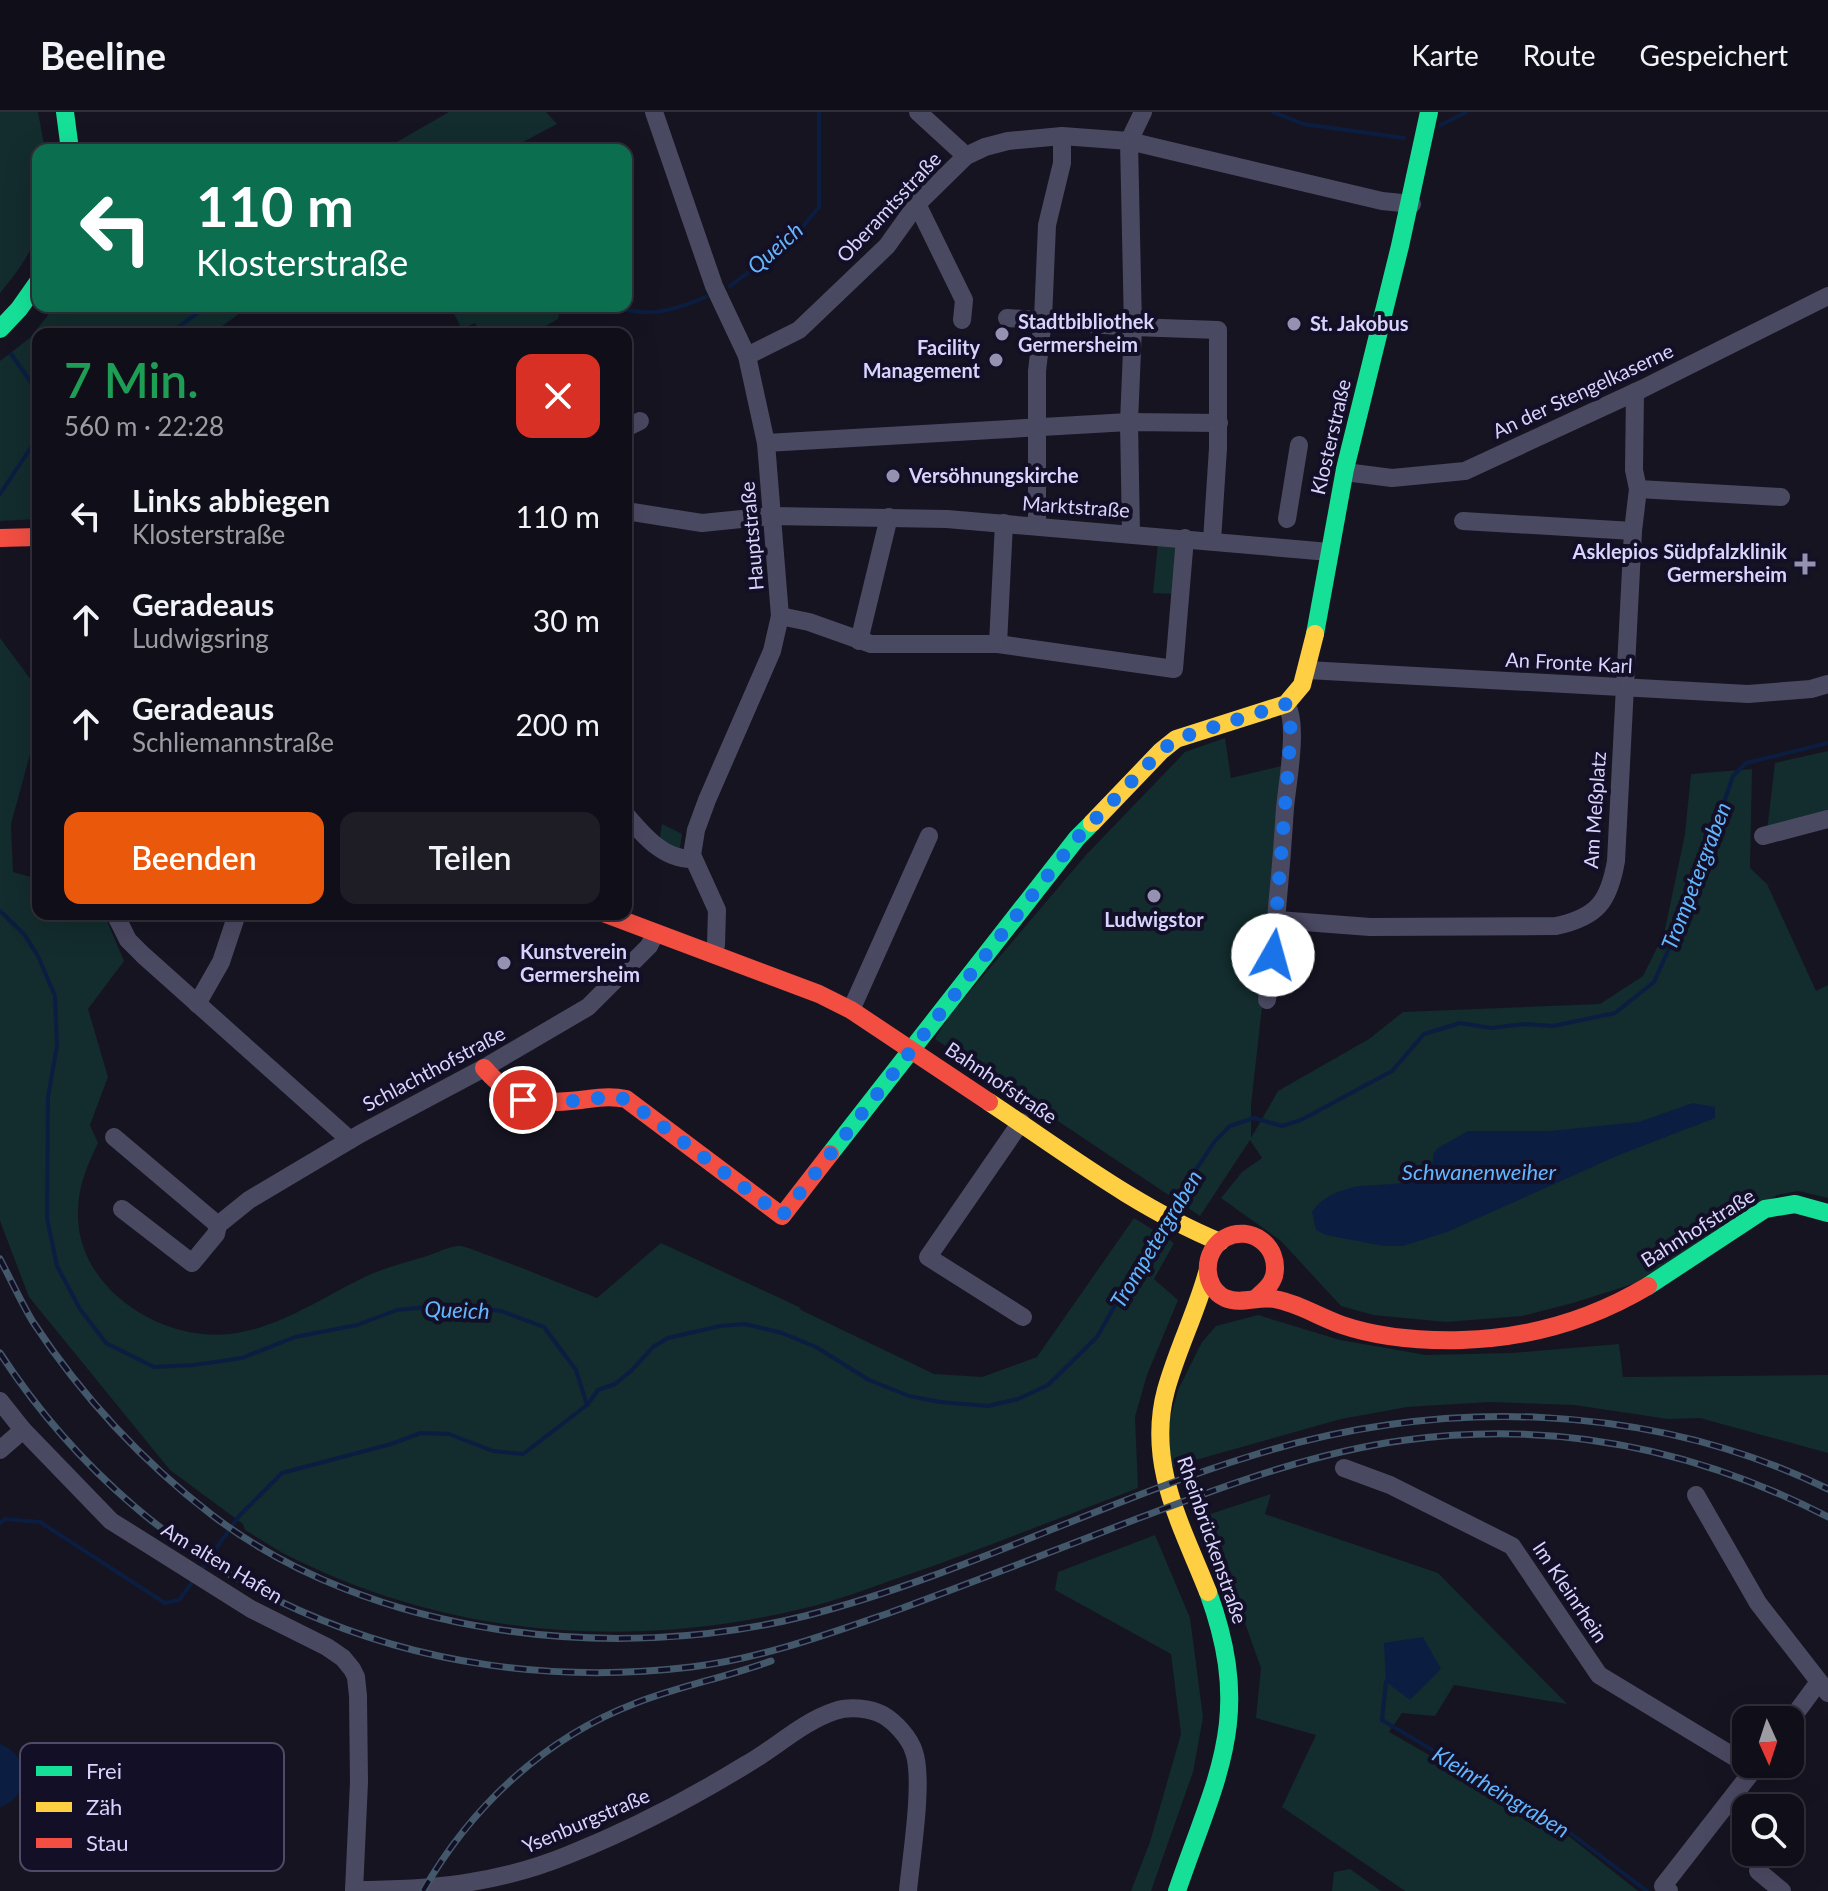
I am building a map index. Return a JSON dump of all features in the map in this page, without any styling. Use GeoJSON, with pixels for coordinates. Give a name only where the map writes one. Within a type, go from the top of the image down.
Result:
{"type":"FeatureCollection","features":[{"type":"Feature","properties":{"kind":"street"},"geometry":{"type":"LineString","coordinates":[[65,112],[69,144]]}},
{"type":"Feature","properties":{"kind":"street","name":"Hauptstraße"},"geometry":{"type":"LineString","coordinates":[[654,112],[714,286],[747,356],[766,443],[780,616],[772,651],[699,820],[693,859]]}},
{"type":"Feature","properties":{"kind":"street"},"geometry":{"type":"LineString","coordinates":[[918,112],[966,156]]}},
{"type":"Feature","properties":{"kind":"street"},"geometry":{"type":"LineString","coordinates":[[1131,533],[1129,422],[1133,327],[1129,141],[1143,112]]}},
{"type":"Feature","properties":{"kind":"street","name":"Klosterstraße"},"geometry":{"type":"LineString","coordinates":[[1286,704],[1302,685],[1307,670],[1345,472],[1412,204],[1429,112]]}},
{"type":"Feature","properties":{"kind":"street"},"geometry":{"type":"LineString","coordinates":[[1037,526],[1037,371],[1043,319],[1047,225],[1062,163],[1062,136]]}},
{"type":"Feature","properties":{"kind":"street","name":"Oberamtsstraße"},"geometry":{"type":"LineString","coordinates":[[747,356],[799,330],[887,246],[917,204],[966,156],[1008,141],[1062,136],[1129,141],[1382,201],[1412,204]]}},
{"type":"Feature","properties":{"kind":"street"},"geometry":{"type":"LineString","coordinates":[[917,204],[964,300],[962,320]]}},
{"type":"Feature","properties":{"kind":"street"},"geometry":{"type":"LineString","coordinates":[[0,329],[32,291]]}},
{"type":"Feature","properties":{"kind":"street","name":"An der Stengelkaserne"},"geometry":{"type":"LineString","coordinates":[[1345,472],[1392,478],[1465,471],[1635,392],[1828,296]]}},
{"type":"Feature","properties":{"kind":"street"},"geometry":{"type":"LineString","coordinates":[[1007,318],[1218,330],[1219,423],[1212,541]]}},
{"type":"Feature","properties":{"kind":"street","name":"Am Meßplatz"},"geometry":{"type":"LineString","coordinates":[[1278,920],[1370,927],[1556,926],[1575,922],[1592,913],[1605,898],[1616,861],[1633,531],[1638,489],[1634,470],[1635,392]]}},
{"type":"Feature","properties":{"kind":"street"},"geometry":{"type":"LineString","coordinates":[[766,443],[1129,422],[1219,423]]}},
{"type":"Feature","properties":{"kind":"street"},"geometry":{"type":"LineString","coordinates":[[1287,519],[1299,445]]}},
{"type":"Feature","properties":{"kind":"street"},"geometry":{"type":"LineString","coordinates":[[1638,489],[1781,497]]}},
{"type":"Feature","properties":{"kind":"street","name":"Marktstraße"},"geometry":{"type":"LineString","coordinates":[[632,512],[702,523],[772,516],[889,517],[1004,523],[1329,552]]}},
{"type":"Feature","properties":{"kind":"street"},"geometry":{"type":"LineString","coordinates":[[859,641],[889,517]]}},
{"type":"Feature","properties":{"kind":"street"},"geometry":{"type":"LineString","coordinates":[[1463,521],[1633,531]]}},
{"type":"Feature","properties":{"kind":"street"},"geometry":{"type":"LineString","coordinates":[[998,644],[1004,523]]}},
{"type":"Feature","properties":{"kind":"street"},"geometry":{"type":"LineString","coordinates":[[0,538],[32,537]]}},
{"type":"Feature","properties":{"kind":"street"},"geometry":{"type":"LineString","coordinates":[[780,616],[809,622],[871,644],[998,644],[1174,669],[1185,538]]}},
{"type":"Feature","properties":{"kind":"street","name":"An Fronte Karl"},"geometry":{"type":"LineString","coordinates":[[1307,670],[1748,694],[1811,689],[1828,684]]}},
{"type":"Feature","properties":{"kind":"street"},"geometry":{"type":"LineString","coordinates":[[484,1068],[506,1093],[523,1100],[547,1104],[608,1097],[626,1099],[782,1216],[1077,838],[1161,751],[1176,739],[1286,704],[1291,722],[1278,920],[1267,1000]]}},
{"type":"Feature","properties":{"kind":"street"},"geometry":{"type":"LineString","coordinates":[[1763,836],[1828,819]]}},
{"type":"Feature","properties":{"kind":"street"},"geometry":{"type":"LineString","coordinates":[[632,822],[671,856],[693,859],[717,910],[713,954]]}},
{"type":"Feature","properties":{"kind":"street"},"geometry":{"type":"LineString","coordinates":[[851,1010],[929,836]]}},
{"type":"Feature","properties":{"kind":"street"},"geometry":{"type":"LineString","coordinates":[[118,920],[128,940],[350,1140]]}},
{"type":"Feature","properties":{"kind":"street"},"geometry":{"type":"LineString","coordinates":[[197,1004],[221,962],[235,920]]}},
{"type":"Feature","properties":{"kind":"street","name":"Bahnhofstraße"},"geometry":{"type":"LineString","coordinates":[[621,920],[819,994],[851,1010],[1141,1203],[1180,1225],[1220,1242],[1236,1234],[1256,1237],[1271,1250],[1276,1269],[1299,1291],[1343,1311],[1396,1322],[1446,1326],[1530,1318],[1639,1291]]}},
{"type":"Feature","properties":{"kind":"street","name":"Schlachthofstraße"},"geometry":{"type":"LineString","coordinates":[[122,1209],[192,1263],[216,1234],[218,1225],[249,1200],[588,1007],[649,946],[655,934]]}},
{"type":"Feature","properties":{"kind":"street"},"geometry":{"type":"LineString","coordinates":[[1021,1122],[928,1257],[1023,1317]]}},
{"type":"Feature","properties":{"kind":"street"},"geometry":{"type":"LineString","coordinates":[[114,1137],[218,1225]]}},
{"type":"Feature","properties":{"kind":"street","name":"Bahnhofstraße"},"geometry":{"type":"LineString","coordinates":[[1180,1225],[1203,1251],[1217,1292],[1235,1301],[1272,1297],[1340,1325],[1394,1337],[1447,1340],[1534,1332],[1577,1320],[1639,1291],[1756,1214],[1777,1205],[1800,1204],[1828,1213]]}},
{"type":"Feature","properties":{"kind":"street"},"geometry":{"type":"LineString","coordinates":[[1208,1266],[1213,1248],[1220,1242]]}},
{"type":"Feature","properties":{"kind":"street","name":"Rheinbrückenstraße"},"geometry":{"type":"LineString","coordinates":[[1177,1891],[1222,1764],[1230,1707],[1230,1676],[1218,1618],[1164,1480],[1159,1434],[1166,1387],[1208,1266]]}},
{"type":"Feature","properties":{"kind":"street"},"geometry":{"type":"LineString","coordinates":[[1255,1299],[1270,1287],[1276,1269]]}},
{"type":"Feature","properties":{"kind":"street","name":"Rheinbrückenstraße"},"geometry":{"type":"LineString","coordinates":[[1166,1387],[1214,1314],[1224,1304],[1235,1301]]}},
{"type":"Feature","properties":{"kind":"street","name":"Am alten Hafen"},"geometry":{"type":"LineString","coordinates":[[0,1401],[23,1430],[111,1521],[251,1609],[327,1647],[352,1669],[358,1696],[359,1782],[354,1891]]}},
{"type":"Feature","properties":{"kind":"street"},"geometry":{"type":"LineString","coordinates":[[0,1450],[23,1430]]}},
{"type":"Feature","properties":{"kind":"street","name":"Im Kleinrhein"},"geometry":{"type":"LineString","coordinates":[[1344,1468],[1390,1485],[1512,1546],[1599,1675],[1732,1754]]}},
{"type":"Feature","properties":{"kind":"street"},"geometry":{"type":"LineString","coordinates":[[1696,1495],[1758,1603],[1823,1688],[1804,1707]]}},
{"type":"Feature","properties":{"kind":"street","name":"Ysenburgstraße"},"geometry":{"type":"LineString","coordinates":[[354,1891],[424,1890],[470,1883],[517,1873],[568,1856],[681,1804],[760,1756],[811,1720],[839,1709],[860,1709],[883,1715],[905,1735],[914,1752],[918,1778],[908,1891]]}},
{"type":"Feature","properties":{"kind":"street","name":"Im Kleinrhein"},"geometry":{"type":"LineString","coordinates":[[1666,1889],[1742,1778]]}},
{"type":"Feature","properties":{"kind":"street"},"geometry":{"type":"LineString","coordinates":[[1758,1871],[1782,1891]]}},
{"type":"Feature","properties":{"kind":"green space"},"geometry":{"type":"Polygon","coordinates":[[[0,112],[38,112],[44,144],[32,144],[32,247],[0,293],[0,112]]]}},
{"type":"Feature","properties":{"kind":"green space"},"geometry":{"type":"Polygon","coordinates":[[[449,112],[546,112],[557,124],[519,144],[393,144],[449,112]]]}},
{"type":"Feature","properties":{"kind":"green space"},"geometry":{"type":"Polygon","coordinates":[[[50,312],[242,312],[219,328],[38,328],[50,312]]]}},
{"type":"Feature","properties":{"kind":"green space"},"geometry":{"type":"Polygon","coordinates":[[[453,312],[560,312],[558,319],[542,328],[478,328],[475,323],[461,328],[453,312]]]}},
{"type":"Feature","properties":{"kind":"green space"},"geometry":{"type":"Polygon","coordinates":[[[32,335],[32,519],[0,521],[0,361],[32,335]]]}},
{"type":"Feature","properties":{"kind":"green space"},"geometry":{"type":"Polygon","coordinates":[[[1158,543],[1182,545],[1176,594],[1153,593],[1158,543]]]}},
{"type":"Feature","properties":{"kind":"green space"},"geometry":{"type":"Polygon","coordinates":[[[0,638],[32,681],[32,747],[11,824],[13,872],[32,877],[32,920],[107,920],[124,961],[88,1009],[108,1077],[90,1125],[98,1143],[84,1177],[78,1212],[81,1239],[91,1264],[107,1286],[127,1304],[151,1319],[177,1329],[204,1334],[248,1331],[301,1310],[376,1272],[457,1246],[472,1249],[597,1298],[661,1243],[934,1374],[982,1377],[1037,1357],[1134,1218],[1174,1243],[1154,1279],[1178,1300],[1147,1375],[1135,1417],[1138,1488],[856,1593],[801,1609],[737,1622],[673,1629],[609,1632],[544,1629],[481,1620],[418,1606],[357,1586],[277,1550],[245,1530],[243,1524],[170,1470],[29,1297],[0,1221],[0,638]]]}},
{"type":"Feature","properties":{"kind":"green space"},"geometry":{"type":"Polygon","coordinates":[[[1225,738],[1231,778],[1281,766],[1276,883],[1251,1105],[1251,1138],[1278,1091],[1369,1039],[1403,1012],[1600,1004],[1643,976],[1664,934],[1685,834],[1691,774],[1752,769],[1750,868],[1767,884],[1816,991],[1828,985],[1828,1198],[1798,1191],[1777,1195],[1636,1283],[1573,1303],[1522,1316],[1446,1322],[1373,1315],[1341,1306],[1281,1241],[1221,1198],[1242,1172],[1262,1158],[1250,1140],[1200,1216],[935,1039],[949,1016],[1086,855],[1185,752],[1225,738]]]}},
{"type":"Feature","properties":{"kind":"green space"},"geometry":{"type":"Polygon","coordinates":[[[1828,751],[1828,817],[1767,831],[1775,763],[1828,751]]]}},
{"type":"Feature","properties":{"kind":"green space"},"geometry":{"type":"Polygon","coordinates":[[[662,824],[682,834],[679,853],[659,843],[662,824]]]}},
{"type":"Feature","properties":{"kind":"green space"},"geometry":{"type":"Polygon","coordinates":[[[1258,1315],[1340,1340],[1426,1355],[1511,1353],[1619,1344],[1623,1377],[1828,1375],[1828,1453],[1700,1418],[1668,1419],[1574,1405],[1489,1402],[1407,1407],[1341,1419],[1167,1468],[1165,1436],[1178,1390],[1202,1342],[1216,1326],[1258,1315]]]}},
{"type":"Feature","properties":{"kind":"green space"},"geometry":{"type":"Polygon","coordinates":[[[1271,1494],[1265,1514],[1438,1573],[1567,1704],[1454,1685],[1435,1716],[1402,1713],[1389,1732],[1561,1830],[1638,1891],[1405,1891],[1282,1807],[1316,1735],[1256,1718],[1261,1668],[1236,1598],[1198,1518],[1271,1494]]]}},
{"type":"Feature","properties":{"kind":"green space"},"geometry":{"type":"Polygon","coordinates":[[[1155,1535],[1190,1618],[1203,1717],[1193,1772],[1151,1891],[1131,1891],[1150,1842],[1181,1734],[1171,1654],[1055,1590],[1058,1572],[1155,1535]]]}},
{"type":"Feature","properties":{"kind":"green space"},"geometry":{"type":"Polygon","coordinates":[[[1350,1869],[1381,1891],[1332,1891],[1334,1872],[1350,1869]]]}},
{"type":"Feature","properties":{"kind":"water","name":"Schwanenweiher"},"geometry":{"type":"Polygon","coordinates":[[[1693,1103],[1715,1107],[1715,1118],[1619,1155],[1447,1232],[1403,1246],[1384,1246],[1326,1235],[1316,1230],[1312,1212],[1325,1199],[1354,1187],[1416,1179],[1426,1174],[1432,1166],[1433,1154],[1438,1148],[1468,1131],[1550,1131],[1639,1122],[1693,1103]]]}},
{"type":"Feature","properties":{"kind":"water"},"geometry":{"type":"Polygon","coordinates":[[[1423,1637],[1441,1669],[1410,1700],[1386,1682],[1384,1643],[1423,1637]]]}},
{"type":"Feature","properties":{"kind":"water"},"geometry":{"type":"Polygon","coordinates":[[[0,1744],[10,1749],[20,1762],[20,1790],[10,1802],[0,1807],[0,1744]]]}},
{"type":"Feature","properties":{"kind":"waterway","name":"Queich"},"geometry":{"type":"LineString","coordinates":[[730,286],[790,242],[819,207],[819,112]]}},
{"type":"Feature","properties":{"kind":"waterway","name":"Queich"},"geometry":{"type":"LineString","coordinates":[[1273,112],[1303,124],[1404,138]]}},
{"type":"Feature","properties":{"kind":"waterway","name":"Queich"},"geometry":{"type":"LineString","coordinates":[[1441,125],[1466,112]]}},
{"type":"Feature","properties":{"kind":"waterway","name":"Queich"},"geometry":{"type":"LineString","coordinates":[[632,311],[659,312],[706,297]]}},
{"type":"Feature","properties":{"kind":"waterway","name":"Queich"},"geometry":{"type":"LineString","coordinates":[[177,328],[199,312]]}},
{"type":"Feature","properties":{"kind":"waterway"},"geometry":{"type":"LineString","coordinates":[[11,354],[32,384]]}},
{"type":"Feature","properties":{"kind":"waterway","name":"Queich"},"geometry":{"type":"LineString","coordinates":[[0,494],[32,446]]}},
{"type":"Feature","properties":{"kind":"waterway","name":"Trompetergraben"},"geometry":{"type":"LineString","coordinates":[[1170,1209],[1215,1141],[1230,1126],[1254,1118],[1282,1126],[1301,1120],[1392,1071],[1424,1034],[1460,1023],[1491,1028],[1525,1024],[1553,1026],[1615,1013],[1654,982],[1692,897],[1733,776],[1746,763],[1828,743]]}},
{"type":"Feature","properties":{"kind":"waterway","name":"Queich"},"geometry":{"type":"LineString","coordinates":[[0,911],[24,934],[38,956],[55,996],[57,1046],[48,1097],[47,1218],[57,1266],[80,1309],[106,1343],[154,1367],[194,1365],[242,1358],[295,1337],[357,1325],[397,1310],[448,1305],[501,1311],[544,1327],[576,1370],[587,1405]]}},
{"type":"Feature","properties":{"kind":"waterway","name":"Trompetergraben"},"geometry":{"type":"LineString","coordinates":[[201,1570],[239,1516],[282,1473],[421,1433],[449,1434],[493,1451],[523,1454],[587,1405],[598,1390],[615,1384],[653,1347],[668,1338],[720,1326],[745,1324],[782,1333],[816,1347],[869,1380],[909,1396],[988,1406],[1018,1399],[1048,1385],[1097,1337],[1165,1225]]}},
{"type":"Feature","properties":{"kind":"waterway","name":"Queich"},"geometry":{"type":"LineString","coordinates":[[0,1523],[5,1519],[40,1522],[165,1603],[179,1600],[194,1580]]}},
{"type":"Feature","properties":{"kind":"waterway","name":"Kleinrheingraben"},"geometry":{"type":"LineString","coordinates":[[1386,1682],[1382,1720],[1565,1829],[1647,1891]]}},
{"type":"Feature","properties":{"kind":"railway"},"geometry":{"type":"LineString","coordinates":[[0,1259],[33,1322],[72,1376],[138,1450],[212,1515],[276,1556],[345,1589],[420,1613],[497,1629],[576,1637],[654,1638],[731,1630],[805,1616],[919,1581],[1141,1494],[1254,1455],[1325,1436],[1398,1424],[1471,1417],[1544,1418],[1617,1425],[1689,1439],[1760,1460],[1828,1489]]}},
{"type":"Feature","properties":{"kind":"railway"},"geometry":{"type":"LineString","coordinates":[[0,1353],[62,1435],[134,1506],[213,1564],[299,1610],[391,1644],[488,1665],[588,1673],[691,1667],[767,1652],[889,1613],[1237,1482],[1338,1453],[1406,1440],[1516,1434],[1623,1446],[1675,1457],[1727,1473],[1828,1517]]}},
{"type":"Feature","properties":{"kind":"railway"},"geometry":{"type":"LineString","coordinates":[[423,1891],[442,1860],[487,1804],[513,1779],[571,1735],[636,1703],[771,1661]]}},
{"type":"Feature","properties":{"kind":"traffic: fast"},"geometry":{"type":"LineString","coordinates":[[65,112],[69,144]]}},
{"type":"Feature","properties":{"kind":"traffic: fast"},"geometry":{"type":"LineString","coordinates":[[1315,634],[1345,469],[1400,246],[1429,112]]}},
{"type":"Feature","properties":{"kind":"traffic: fast"},"geometry":{"type":"LineString","coordinates":[[0,329],[32,291]]}},
{"type":"Feature","properties":{"kind":"traffic: fast"},"geometry":{"type":"LineString","coordinates":[[830,1154],[1077,838],[1092,823]]}},
{"type":"Feature","properties":{"kind":"traffic: fast"},"geometry":{"type":"LineString","coordinates":[[1648,1286],[1765,1209],[1795,1204],[1828,1213]]}},
{"type":"Feature","properties":{"kind":"traffic: fast"},"geometry":{"type":"LineString","coordinates":[[1177,1891],[1217,1778],[1229,1711],[1222,1636],[1208,1592]]}},
{"type":"Feature","properties":{"kind":"traffic: slow"},"geometry":{"type":"LineString","coordinates":[[1092,823],[1176,739],[1286,704],[1302,685],[1315,634]]}},
{"type":"Feature","properties":{"kind":"traffic: slow"},"geometry":{"type":"LineString","coordinates":[[989,1102],[1130,1196],[1220,1242]]}},
{"type":"Feature","properties":{"kind":"traffic: slow"},"geometry":{"type":"LineString","coordinates":[[1207,1273],[1166,1390],[1160,1444],[1178,1519],[1208,1592]]}},
{"type":"Feature","properties":{"kind":"traffic: jam"},"geometry":{"type":"LineString","coordinates":[[0,538],[32,537]]}},
{"type":"Feature","properties":{"kind":"traffic: jam"},"geometry":{"type":"LineString","coordinates":[[622,920],[819,994],[851,1010],[989,1102]]}},
{"type":"Feature","properties":{"kind":"traffic: jam"},"geometry":{"type":"LineString","coordinates":[[484,1068],[507,1089],[530,1100],[626,1099],[782,1216],[830,1154]]}},
{"type":"Feature","properties":{"kind":"traffic: jam"},"geometry":{"type":"LineString","coordinates":[[1255,1299],[1273,1280],[1273,1255],[1262,1240],[1235,1234],[1217,1244],[1209,1260],[1209,1278],[1217,1293],[1237,1301],[1268,1298],[1283,1301],[1342,1325],[1401,1338],[1462,1340],[1535,1331],[1582,1318],[1648,1286]]}},
{"type":"Feature","properties":{"kind":"place","name":"St. Jakobus"},"geometry":{"type":"Point","coordinates":[1294,324]}},
{"type":"Feature","properties":{"kind":"place","name":"Stadtbibliothek Germersheim"},"geometry":{"type":"Point","coordinates":[1002,334]}},
{"type":"Feature","properties":{"kind":"place","name":"Facility Management"},"geometry":{"type":"Point","coordinates":[996,360]}},
{"type":"Feature","properties":{"kind":"place","name":"Versöhnungskirche"},"geometry":{"type":"Point","coordinates":[893,476]}},
{"type":"Feature","properties":{"kind":"place","name":"Asklepios Südpfalzklinik Germersheim"},"geometry":{"type":"Point","coordinates":[1805,564]}},
{"type":"Feature","properties":{"kind":"place","name":"Ludwigstor"},"geometry":{"type":"Point","coordinates":[1154,896]}},
{"type":"Feature","properties":{"kind":"place","name":"Kunstverein Germersheim"},"geometry":{"type":"Point","coordinates":[504,963]}},
{"type":"Feature","properties":{"kind":"route"},"geometry":{"type":"LineString","coordinates":[[523,1100],[547,1104],[617,1096],[626,1099],[782,1216],[1077,838],[1161,751],[1176,739],[1286,704],[1291,715],[1289,757],[1273,955]]}}]}
